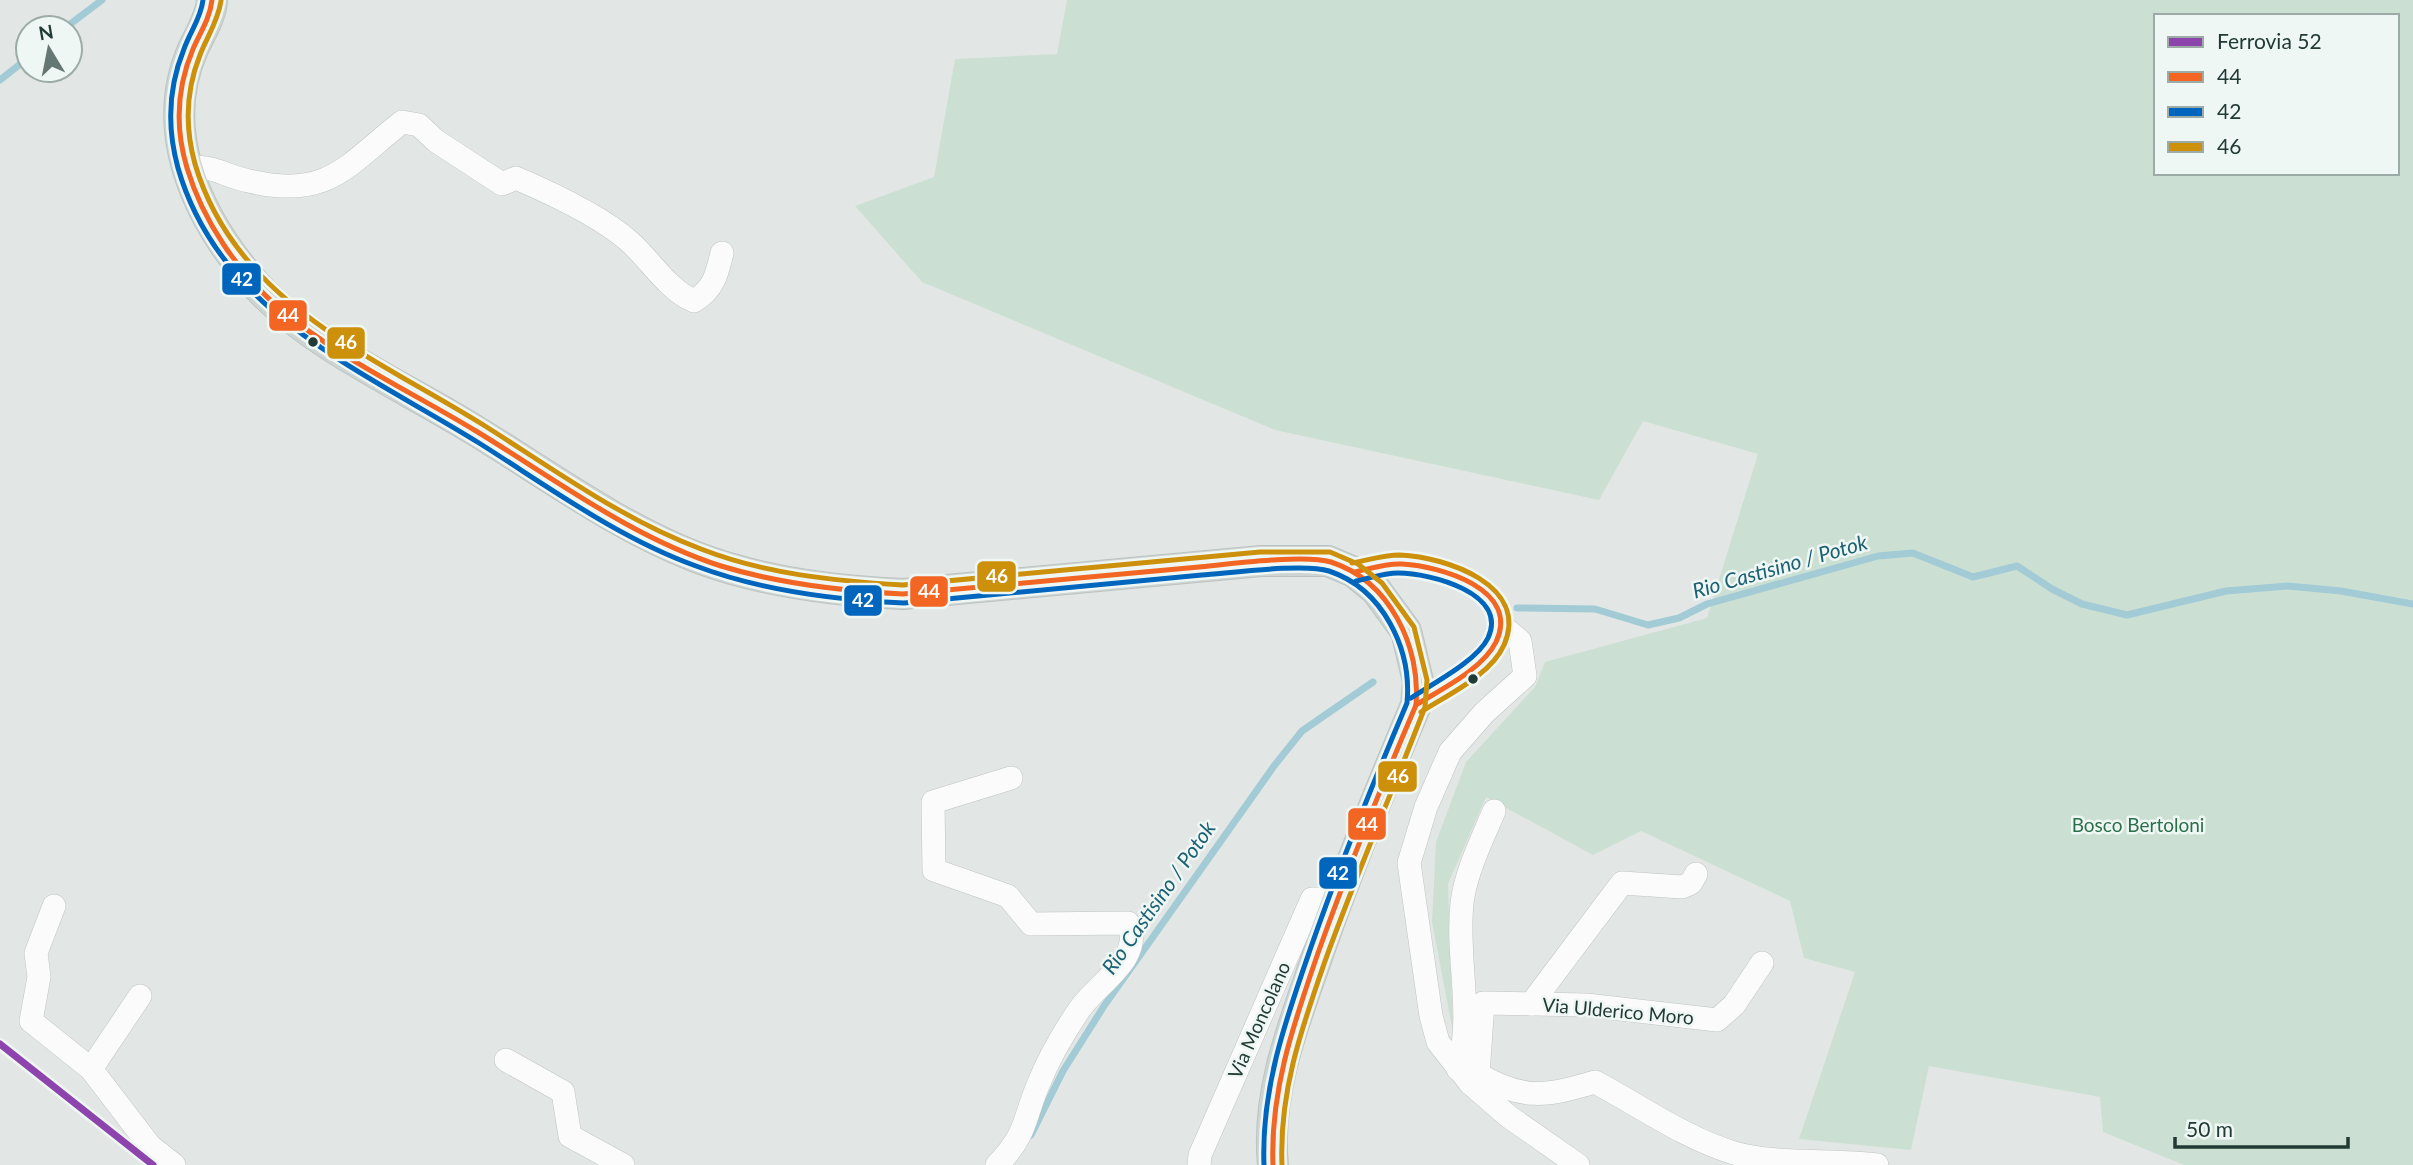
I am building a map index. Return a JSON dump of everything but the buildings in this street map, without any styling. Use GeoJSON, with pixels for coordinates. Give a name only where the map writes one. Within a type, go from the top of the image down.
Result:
{"type":"FeatureCollection","features":[{"type":"Feature","properties":{"kind":"main road"},"geometry":{"type":"LineString","coordinates":[[212,0],[212,8],[184,69],[177,105],[187,167],[211,223],[257,285],[281,308],[352,358],[653,538],[697,557],[786,581],[854,592],[903,594],[1261,561],[1328,561],[1354,572],[1376,590],[1406,631],[1418,681],[1416,705],[1337,899],[1296,1018],[1273,1105],[1273,1165]]}},
{"type":"Feature","properties":{"kind":"street"},"geometry":{"type":"LineString","coordinates":[[187,167],[205,166],[264,185],[303,186],[324,181],[353,164],[402,122],[419,125],[436,141],[502,184],[516,178],[557,196],[628,240],[681,296],[694,301],[707,294],[715,282],[722,253]]}},
{"type":"Feature","properties":{"kind":"street"},"geometry":{"type":"LineString","coordinates":[[1354,572],[1399,564],[1447,570],[1471,583],[1496,604],[1502,626],[1520,641],[1525,676],[1484,713],[1450,751],[1426,807],[1409,863],[1431,1016],[1438,1042],[1508,1116],[1578,1165]]}},
{"type":"Feature","properties":{"kind":"street"},"geometry":{"type":"LineString","coordinates":[[1416,705],[1457,678],[1495,645],[1502,626]]}},
{"type":"Feature","properties":{"kind":"street"},"geometry":{"type":"LineString","coordinates":[[998,1165],[1016,1145],[1038,1086],[1080,1008],[1106,981],[1130,949],[1134,935],[1128,923],[1031,925],[1009,896],[934,870],[933,802],[1011,778]]}},
{"type":"Feature","properties":{"kind":"street"},"geometry":{"type":"LineString","coordinates":[[1468,1076],[1461,944],[1462,903],[1468,877],[1494,811]]}},
{"type":"Feature","properties":{"kind":"street","name":"Via Ulderico Moro"},"geometry":{"type":"LineString","coordinates":[[1531,1004],[1622,883],[1682,887],[1691,883],[1696,874]]}},
{"type":"Feature","properties":{"kind":"street","name":"Via Moncolano"},"geometry":{"type":"LineString","coordinates":[[1199,1165],[1200,1155],[1312,899],[1337,899]]}},
{"type":"Feature","properties":{"kind":"street"},"geometry":{"type":"LineString","coordinates":[[54,906],[36,953],[39,977],[31,1021],[91,1069],[150,1146],[174,1165]]}},
{"type":"Feature","properties":{"kind":"street","name":"Via Ulderico Moro"},"geometry":{"type":"LineString","coordinates":[[1468,1076],[1483,1003],[1586,1005],[1717,1020],[1734,1005],[1762,963]]}},
{"type":"Feature","properties":{"kind":"street"},"geometry":{"type":"LineString","coordinates":[[91,1069],[140,996]]}},
{"type":"Feature","properties":{"kind":"street"},"geometry":{"type":"LineString","coordinates":[[506,1060],[563,1092],[570,1136],[623,1165]]}},
{"type":"Feature","properties":{"kind":"street"},"geometry":{"type":"LineString","coordinates":[[1468,1076],[1515,1091],[1542,1096],[1595,1082],[1709,1144],[1737,1154],[1821,1164],[1877,1165]]}},
{"type":"Feature","properties":{"kind":"green space","name":"Bosco Bertoloni"},"geometry":{"type":"Polygon","coordinates":[[[1067,0],[2413,0],[2413,1165],[2184,1165],[2103,1132],[2100,1097],[1929,1066],[1911,1150],[1799,1139],[1855,972],[1804,958],[1790,901],[1641,831],[1593,855],[1486,797],[1448,884],[1453,1032],[1432,922],[1436,842],[1466,762],[1535,687],[1545,662],[1707,618],[1758,454],[1643,421],[1599,500],[1275,430],[922,282],[855,206],[934,177],[955,59],[1057,54],[1067,0]]]}},
{"type":"Feature","properties":{"kind":"waterway"},"geometry":{"type":"LineString","coordinates":[[84,14],[102,0]]}},
{"type":"Feature","properties":{"kind":"waterway"},"geometry":{"type":"LineString","coordinates":[[0,80],[14,69]]}},
{"type":"Feature","properties":{"kind":"waterway","name":"Rio Castisino / Potok"},"geometry":{"type":"LineString","coordinates":[[1517,608],[1595,609],[1648,625],[1679,618],[1707,604],[1878,556],[1913,553],[1973,577],[2017,566],[2052,589],[2082,604],[2127,615],[2226,591],[2288,586],[2341,591],[2413,604]]}},
{"type":"Feature","properties":{"kind":"waterway","name":"Rio Castisino / Potok"},"geometry":{"type":"LineString","coordinates":[[1031,1135],[1063,1071],[1104,1006],[1274,766],[1302,731],[1373,682]]}},
{"type":"Feature","properties":{"kind":"rail line","name":"52"},"geometry":{"type":"LineString","coordinates":[[0,1044],[153,1165]]}},
{"type":"Feature","properties":{"kind":"transit line","name":"42"},"geometry":{"type":"LineString","coordinates":[[203,0],[175,78],[171,108],[172,138],[178,168],[198,219],[226,262],[261,300],[300,333],[343,362],[639,541],[696,566],[746,582],[798,593],[851,599],[904,603],[1303,568],[1329,571],[1348,580],[1379,606],[1399,642],[1405,662],[1407,703],[1333,885],[1284,1027],[1271,1081],[1264,1136],[1264,1165]]}},
{"type":"Feature","properties":{"kind":"transit line","name":"44"},"geometry":{"type":"LineString","coordinates":[[212,0],[188,63],[181,93],[179,123],[187,168],[202,207],[223,244],[249,278],[279,308],[325,343],[476,431],[594,506],[656,539],[721,566],[766,578],[834,589],[903,594],[1266,560],[1303,559],[1331,562],[1352,571],[1370,584],[1385,600],[1407,639],[1413,661],[1416,705],[1353,859],[1300,1005],[1285,1057],[1275,1110],[1273,1165]]}},
{"type":"Feature","properties":{"kind":"transit line","name":"46"},"geometry":{"type":"LineString","coordinates":[[221,1],[195,68],[188,123],[195,164],[215,212],[242,254],[275,290],[313,321],[644,524],[701,549],[750,565],[800,575],[877,583],[903,585],[1260,552],[1330,552],[1358,564],[1382,583],[1414,627],[1427,680],[1425,707],[1348,899],[1307,1013],[1288,1087],[1282,1165]]}},
{"type":"Feature","properties":{"kind":"transit line","name":"46"},"geometry":{"type":"LineString","coordinates":[[1352,563],[1400,555],[1439,561],[1479,578],[1495,591],[1505,606],[1509,624],[1498,656],[1479,675],[1421,712]]}},
{"type":"Feature","properties":{"kind":"transit line","name":"44"},"geometry":{"type":"LineString","coordinates":[[1354,572],[1396,564],[1436,570],[1473,584],[1487,595],[1497,608],[1501,624],[1490,652],[1460,678],[1416,705]]}},
{"type":"Feature","properties":{"kind":"transit line","name":"42"},"geometry":{"type":"LineString","coordinates":[[1356,581],[1393,573],[1429,577],[1463,589],[1487,609],[1491,622],[1488,638],[1482,647],[1442,679],[1411,698]]}}]}
